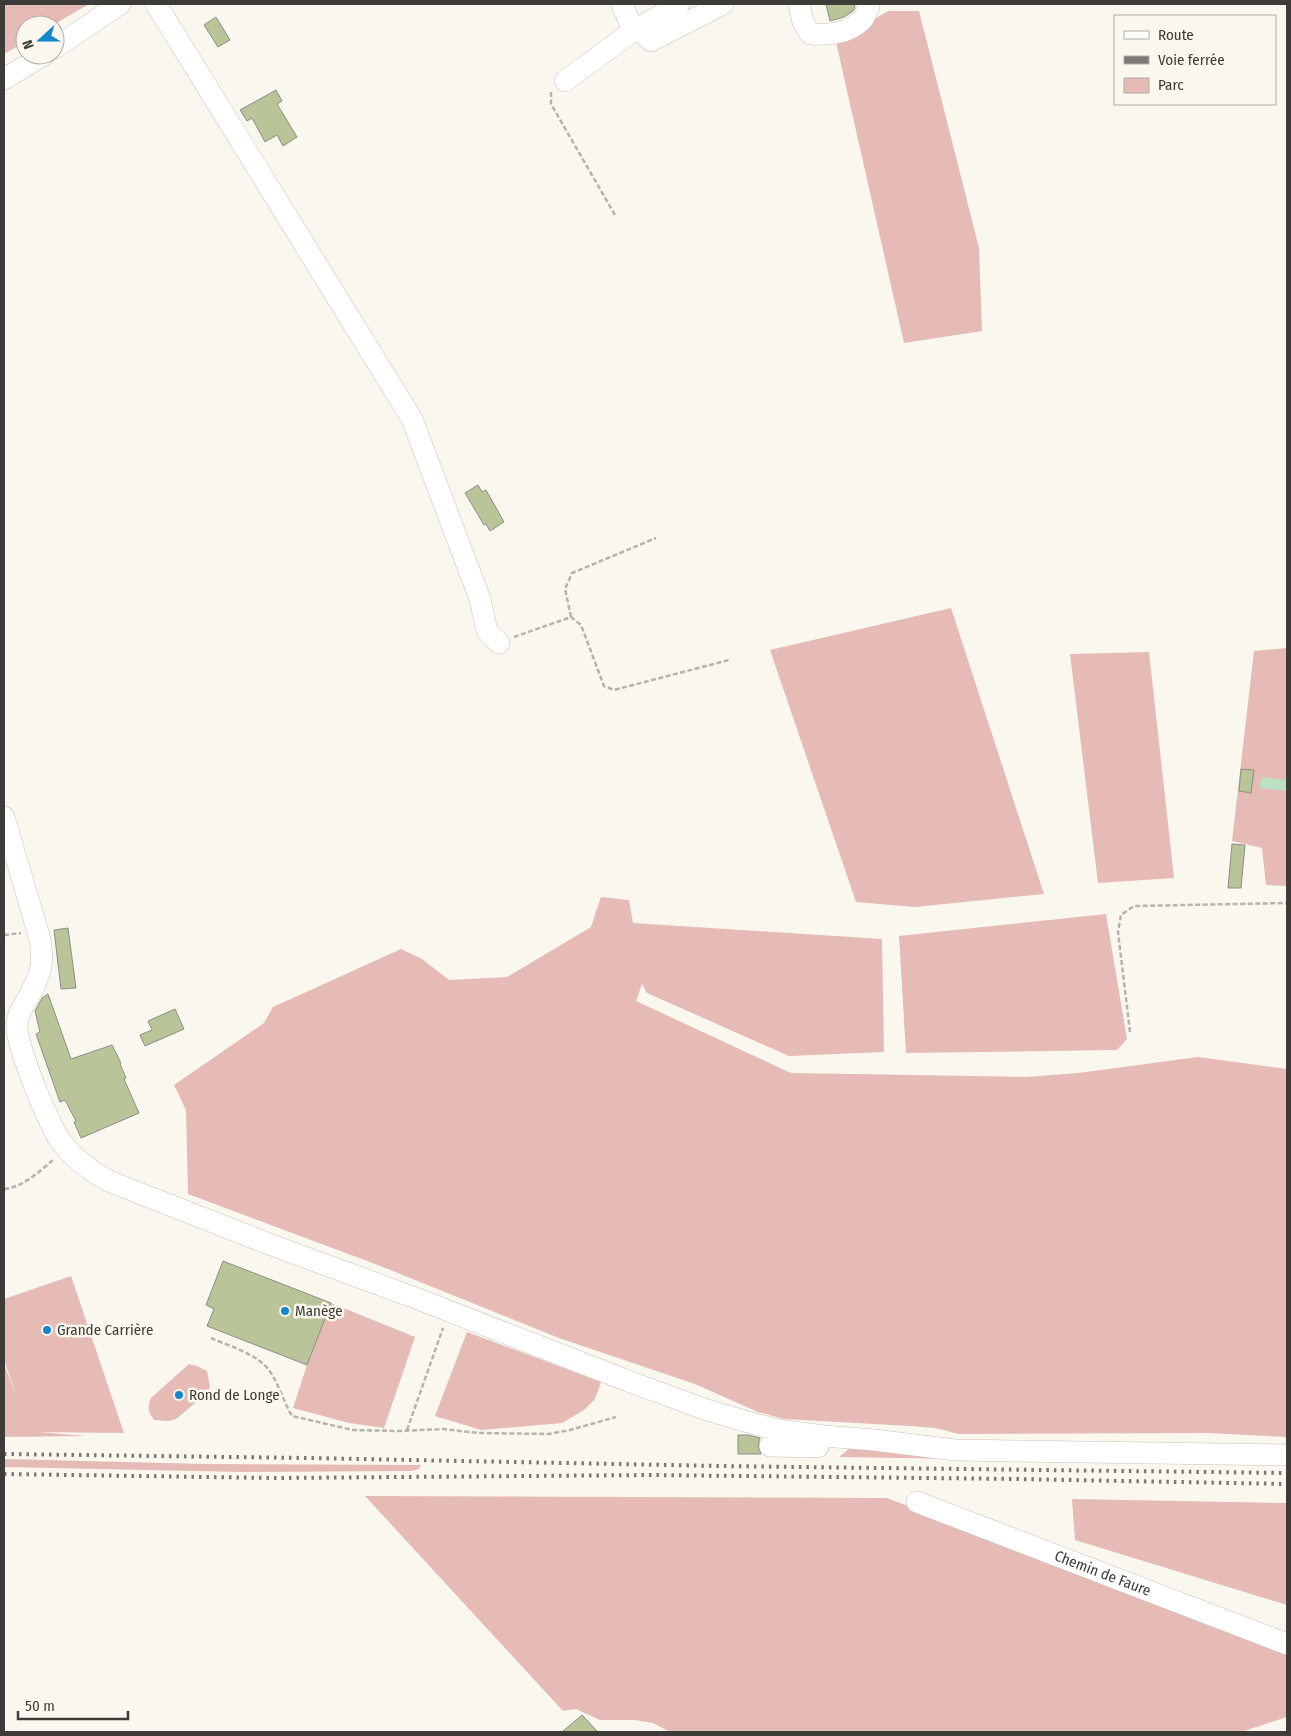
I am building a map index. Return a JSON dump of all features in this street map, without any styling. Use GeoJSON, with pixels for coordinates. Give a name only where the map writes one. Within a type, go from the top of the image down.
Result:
{"type":"FeatureCollection","features":[{"type":"Feature","properties":{"kind":"street"},"geometry":{"type":"LineString","coordinates":[[65,41],[120,4]]}},
{"type":"Feature","properties":{"kind":"street"},"geometry":{"type":"LineString","coordinates":[[156,4],[412,418],[480,599],[487,630],[499,643]]}},
{"type":"Feature","properties":{"kind":"street"},"geometry":{"type":"LineString","coordinates":[[622,4],[636,29],[651,41],[723,4]]}},
{"type":"Feature","properties":{"kind":"street"},"geometry":{"type":"LineString","coordinates":[[565,81],[636,29],[679,4]]}},
{"type":"Feature","properties":{"kind":"street"},"geometry":{"type":"LineString","coordinates":[[799,4],[803,22],[810,34],[828,35],[846,30],[862,20],[869,6]]}},
{"type":"Feature","properties":{"kind":"street"},"geometry":{"type":"LineString","coordinates":[[4,79],[27,65]]}},
{"type":"Feature","properties":{"kind":"street"},"geometry":{"type":"LineString","coordinates":[[4,817],[43,954],[41,970],[36,984],[21,1010],[17,1024],[19,1040],[52,1127],[61,1143],[90,1170],[110,1182],[707,1410],[778,1430],[955,1450],[1287,1455]]}},
{"type":"Feature","properties":{"kind":"street"},"geometry":{"type":"LineString","coordinates":[[770,1446],[831,1447],[838,1437]]}},
{"type":"Feature","properties":{"kind":"street","name":"Chemin de Faure"},"geometry":{"type":"LineString","coordinates":[[917,1502],[1287,1644]]}},
{"type":"Feature","properties":{"kind":"path"},"geometry":{"type":"LineString","coordinates":[[565,81],[551,90],[551,104],[615,214]]}},
{"type":"Feature","properties":{"kind":"path"},"geometry":{"type":"LineString","coordinates":[[656,538],[572,573],[565,589],[571,617],[581,625],[604,686],[614,690],[729,660]]}},
{"type":"Feature","properties":{"kind":"path"},"geometry":{"type":"LineString","coordinates":[[499,643],[571,617]]}},
{"type":"Feature","properties":{"kind":"path"},"geometry":{"type":"LineString","coordinates":[[1130,1032],[1118,932],[1121,915],[1134,906],[1287,903]]}},
{"type":"Feature","properties":{"kind":"path"},"geometry":{"type":"LineString","coordinates":[[4,1189],[9,1189],[32,1178],[68,1150]]}},
{"type":"Feature","properties":{"kind":"path"},"geometry":{"type":"LineString","coordinates":[[407,1430],[448,1311]]}},
{"type":"Feature","properties":{"kind":"path"},"geometry":{"type":"LineString","coordinates":[[210,1338],[255,1357],[271,1373],[292,1416],[353,1430],[443,1429],[478,1433],[549,1434],[616,1417]]}},
{"type":"Feature","properties":{"kind":"green space"},"geometry":{"type":"Polygon","coordinates":[[[4,4],[89,4],[65,18],[65,15],[15,15],[15,48],[4,54],[4,4]]]}},
{"type":"Feature","properties":{"kind":"green space"},"geometry":{"type":"Polygon","coordinates":[[[888,11],[919,11],[979,248],[982,331],[904,343],[836,42],[888,11]]]}},
{"type":"Feature","properties":{"kind":"green space"},"geometry":{"type":"Polygon","coordinates":[[[951,608],[1044,894],[915,907],[856,902],[770,650],[951,608]]]}},
{"type":"Feature","properties":{"kind":"green space"},"geometry":{"type":"Polygon","coordinates":[[[1287,648],[1287,886],[1266,885],[1262,848],[1232,841],[1254,651],[1287,648]]]}},
{"type":"Feature","properties":{"kind":"green space"},"geometry":{"type":"Polygon","coordinates":[[[1149,652],[1174,878],[1098,883],[1070,654],[1149,652]]]}},
{"type":"Feature","properties":{"kind":"green space"},"geometry":{"type":"Polygon","coordinates":[[[601,897],[629,900],[633,923],[882,939],[884,1052],[789,1056],[647,993],[642,984],[636,1001],[791,1073],[1026,1077],[1078,1073],[1198,1057],[1287,1069],[1287,1437],[1208,1433],[959,1434],[935,1428],[784,1419],[758,1412],[695,1384],[559,1338],[378,1265],[188,1194],[186,1110],[174,1085],[264,1023],[273,1007],[401,949],[422,959],[449,980],[507,977],[591,927],[601,897]]]}},
{"type":"Feature","properties":{"kind":"green space"},"geometry":{"type":"Polygon","coordinates":[[[1106,914],[1127,1039],[1117,1050],[906,1053],[899,936],[1106,914]]]}},
{"type":"Feature","properties":{"kind":"green space","name":"Grande Carrière"},"geometry":{"type":"Polygon","coordinates":[[[71,1276],[124,1433],[39,1432],[85,1436],[4,1437],[4,1364],[16,1395],[4,1360],[4,1299],[71,1276]]]}},
{"type":"Feature","properties":{"kind":"green space"},"geometry":{"type":"Polygon","coordinates":[[[331,1303],[415,1337],[384,1428],[349,1423],[293,1408],[331,1303]]]}},
{"type":"Feature","properties":{"kind":"green space"},"geometry":{"type":"Polygon","coordinates":[[[467,1332],[601,1382],[595,1399],[584,1410],[562,1423],[481,1430],[435,1416],[467,1332]]]}},
{"type":"Feature","properties":{"kind":"green space","name":"Rond de Longe"},"geometry":{"type":"Polygon","coordinates":[[[189,1364],[207,1371],[210,1387],[207,1393],[176,1419],[169,1421],[154,1420],[149,1409],[151,1398],[189,1364]]]}},
{"type":"Feature","properties":{"kind":"green space"},"geometry":{"type":"Polygon","coordinates":[[[851,1447],[961,1459],[839,1457],[851,1447]]]}},
{"type":"Feature","properties":{"kind":"green space"},"geometry":{"type":"Polygon","coordinates":[[[4,1459],[206,1464],[421,1465],[419,1469],[411,1471],[241,1472],[4,1467],[4,1459]]]}},
{"type":"Feature","properties":{"kind":"green space"},"geometry":{"type":"Polygon","coordinates":[[[365,1496],[887,1498],[1287,1652],[1287,1717],[1241,1732],[670,1732],[653,1723],[635,1720],[600,1720],[576,1709],[563,1711],[365,1496]]]}},
{"type":"Feature","properties":{"kind":"green space"},"geometry":{"type":"Polygon","coordinates":[[[1072,1499],[1287,1503],[1287,1605],[1075,1540],[1072,1499]]]}},
{"type":"Feature","properties":{"kind":"shaded area"},"geometry":{"type":"Polygon","coordinates":[[[1261,777],[1287,780],[1287,791],[1260,788],[1261,777]]]}},
{"type":"Feature","properties":{"kind":"building"},"geometry":{"type":"Polygon","coordinates":[[[826,4],[854,4],[855,8],[844,17],[830,21],[826,4]]]}},
{"type":"Feature","properties":{"kind":"building"},"geometry":{"type":"Polygon","coordinates":[[[216,17],[230,40],[218,47],[204,25],[216,17]]]}},
{"type":"Feature","properties":{"kind":"building"},"geometry":{"type":"Polygon","coordinates":[[[276,90],[282,101],[277,104],[297,137],[283,146],[277,135],[265,142],[252,118],[247,121],[240,110],[276,90]]]}},
{"type":"Feature","properties":{"kind":"building"},"geometry":{"type":"Polygon","coordinates":[[[478,485],[482,492],[486,490],[504,522],[490,531],[486,524],[484,525],[465,493],[478,485]]]}},
{"type":"Feature","properties":{"kind":"building"},"geometry":{"type":"Polygon","coordinates":[[[1241,769],[1254,770],[1251,793],[1239,791],[1241,769]]]}},
{"type":"Feature","properties":{"kind":"building"},"geometry":{"type":"Polygon","coordinates":[[[1232,844],[1245,845],[1241,888],[1228,888],[1232,844]]]}},
{"type":"Feature","properties":{"kind":"building"},"geometry":{"type":"Polygon","coordinates":[[[68,928],[76,988],[61,989],[54,930],[68,928]]]}},
{"type":"Feature","properties":{"kind":"building"},"geometry":{"type":"Polygon","coordinates":[[[48,994],[71,1059],[112,1045],[121,1063],[126,1078],[124,1079],[139,1113],[81,1138],[74,1122],[76,1121],[65,1100],[60,1102],[36,1034],[40,1032],[35,1011],[42,998],[48,994]]]}},
{"type":"Feature","properties":{"kind":"building"},"geometry":{"type":"Polygon","coordinates":[[[175,1009],[184,1029],[145,1046],[140,1035],[152,1030],[148,1021],[175,1009]]]}},
{"type":"Feature","properties":{"kind":"building"},"geometry":{"type":"Polygon","coordinates":[[[223,1261],[331,1303],[307,1365],[207,1326],[214,1309],[206,1305],[223,1261]]]}},
{"type":"Feature","properties":{"kind":"building"},"geometry":{"type":"Polygon","coordinates":[[[738,1435],[760,1438],[758,1446],[761,1454],[738,1454],[738,1435]]]}},
{"type":"Feature","properties":{"kind":"building"},"geometry":{"type":"Polygon","coordinates":[[[582,1715],[598,1732],[562,1732],[582,1715]]]}},
{"type":"Feature","properties":{"kind":"railway"},"geometry":{"type":"LineString","coordinates":[[4,1454],[1287,1473]]}},
{"type":"Feature","properties":{"kind":"railway"},"geometry":{"type":"LineString","coordinates":[[4,1474],[275,1478],[652,1475],[1287,1484]]}},
{"type":"Feature","properties":{"kind":"place","name":"Manège"},"geometry":{"type":"Point","coordinates":[285,1311]}},
{"type":"Feature","properties":{"kind":"place","name":"Grande Carrière"},"geometry":{"type":"Point","coordinates":[47,1330]}},
{"type":"Feature","properties":{"kind":"place","name":"Rond de Longe"},"geometry":{"type":"Point","coordinates":[179,1395]}}]}
